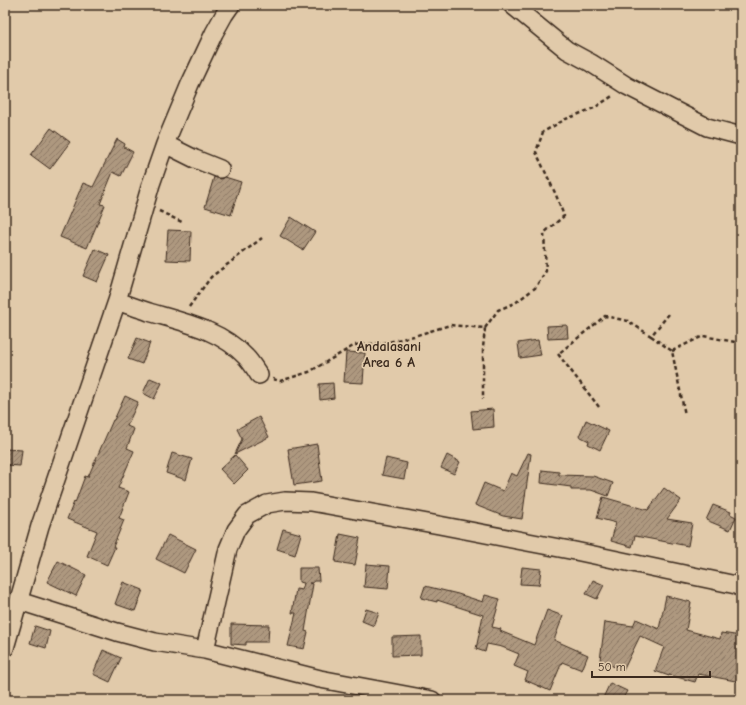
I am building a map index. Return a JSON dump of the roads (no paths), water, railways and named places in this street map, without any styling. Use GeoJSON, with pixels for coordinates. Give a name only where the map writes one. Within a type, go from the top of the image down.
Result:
{"type":"FeatureCollection","features":[{"type":"Feature","properties":{"kind":"street"},"geometry":{"type":"LineString","coordinates":[[5,648],[40,526],[117,301],[145,203],[165,144],[190,84],[214,33],[231,5]]}},
{"type":"Feature","properties":{"kind":"street"},"geometry":{"type":"LineString","coordinates":[[512,5],[567,50],[591,63],[627,86],[707,127],[741,136]]}},
{"type":"Feature","properties":{"kind":"street"},"geometry":{"type":"LineString","coordinates":[[165,144],[195,159],[220,169]]}},
{"type":"Feature","properties":{"kind":"street"},"geometry":{"type":"LineString","coordinates":[[117,301],[208,330],[233,345],[247,357],[259,375]]}},
{"type":"Feature","properties":{"kind":"street"},"geometry":{"type":"LineString","coordinates":[[205,650],[228,549],[236,530],[247,515],[266,504],[311,502],[576,551],[736,585],[741,588]]}},
{"type":"Feature","properties":{"kind":"street"},"geometry":{"type":"LineString","coordinates":[[19,601],[117,632],[155,642],[205,650],[320,679],[426,699]]}},
{"type":"Feature","properties":{"kind":"district","name":"Andalasani Area 6 A"},"geometry":{"type":"Point","coordinates":[389,354]}}]}
